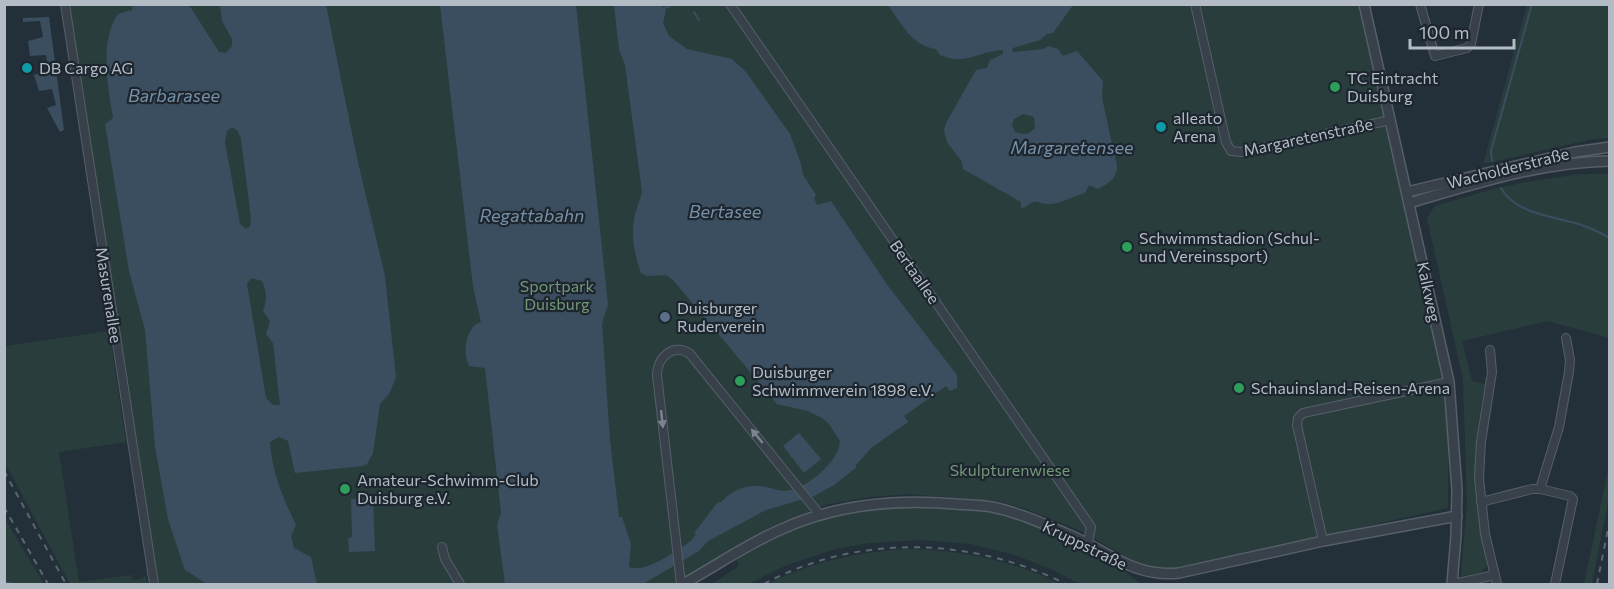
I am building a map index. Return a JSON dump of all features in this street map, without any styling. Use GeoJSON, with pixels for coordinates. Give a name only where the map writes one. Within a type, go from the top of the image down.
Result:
{"type":"FeatureCollection","features":[{"type":"Feature","properties":{"kind":"street","name":"Masurenallee"},"geometry":{"type":"LineString","coordinates":[[65,4],[154,585]]}},
{"type":"Feature","properties":{"kind":"street","name":"Bertaallee"},"geometry":{"type":"LineString","coordinates":[[730,4],[1091,527],[1088,542]]}},
{"type":"Feature","properties":{"kind":"street","name":"Margaretenstraße"},"geometry":{"type":"LineString","coordinates":[[1195,4],[1226,142],[1231,151],[1242,152],[1391,120]]}},
{"type":"Feature","properties":{"kind":"street","name":"Kalkweg"},"geometry":{"type":"LineString","coordinates":[[1364,4],[1449,382],[1457,516],[1452,583]]}},
{"type":"Feature","properties":{"kind":"street"},"geometry":{"type":"LineString","coordinates":[[1420,4],[1436,56],[1467,48],[1471,44],[1479,4]]}},
{"type":"Feature","properties":{"kind":"street","name":"Wacholderstraße"},"geometry":{"type":"LineString","coordinates":[[1408,197],[1575,152],[1610,147]]}},
{"type":"Feature","properties":{"kind":"street","name":"Wacholderstraße"},"geometry":{"type":"LineString","coordinates":[[1408,197],[1442,192],[1557,164],[1610,161]]}},
{"type":"Feature","properties":{"kind":"street"},"geometry":{"type":"LineString","coordinates":[[1540,489],[1559,427],[1569,372],[1570,360],[1566,338]]}},
{"type":"Feature","properties":{"kind":"street","name":"Kruppstraße"},"geometry":{"type":"LineString","coordinates":[[820,515],[690,354],[685,350],[666,354],[658,363],[657,375],[678,568],[682,585],[784,528],[820,515],[868,504],[919,501],[991,507],[1013,512],[1088,542],[1131,567],[1160,574],[1179,573],[1323,541],[1457,516]]}},
{"type":"Feature","properties":{"kind":"street"},"geometry":{"type":"LineString","coordinates":[[1490,350],[1491,372],[1480,442],[1479,478],[1485,534],[1497,585]]}},
{"type":"Feature","properties":{"kind":"street"},"geometry":{"type":"LineString","coordinates":[[1323,541],[1296,425],[1298,418],[1303,413],[1449,382]]}},
{"type":"Feature","properties":{"kind":"street"},"geometry":{"type":"LineString","coordinates":[[1481,502],[1532,489],[1570,496],[1573,502],[1555,585]]}},
{"type":"Feature","properties":{"kind":"street"},"geometry":{"type":"LineString","coordinates":[[442,547],[445,559],[460,585]]}},
{"type":"Feature","properties":{"kind":"street"},"geometry":{"type":"LineString","coordinates":[[1452,583],[1495,575]]}},
{"type":"Feature","properties":{"kind":"green space","name":"Sportpark Duisburg"},"geometry":{"type":"Polygon","coordinates":[[[70,5],[1358,5],[1442,376],[1448,436],[1448,508],[1177,568],[1158,569],[1139,564],[1081,531],[1026,509],[998,501],[909,494],[870,497],[829,504],[771,527],[675,584],[157,584],[70,5]]]}},
{"type":"Feature","properties":{"kind":"green space"},"geometry":{"type":"Polygon","coordinates":[[[1527,5],[1609,5],[1609,138],[1593,139],[1483,164],[1527,5]]]}},
{"type":"Feature","properties":{"kind":"green space"},"geometry":{"type":"Polygon","coordinates":[[[1580,174],[1609,174],[1609,338],[1548,321],[1462,341],[1472,381],[1485,384],[1478,429],[1476,474],[1479,520],[1487,565],[1482,572],[1463,576],[1461,575],[1467,504],[1463,379],[1427,218],[1435,206],[1490,190],[1580,174]]]}},
{"type":"Feature","properties":{"kind":"green space"},"geometry":{"type":"Polygon","coordinates":[[[109,331],[126,442],[59,452],[79,582],[132,575],[133,580],[141,579],[146,575],[147,584],[70,584],[5,463],[5,346],[109,331]]]}},
{"type":"Feature","properties":{"kind":"green space"},"geometry":{"type":"Polygon","coordinates":[[[1609,466],[1609,497],[1592,584],[1584,584],[1609,466]]]}},
{"type":"Feature","properties":{"kind":"green space"},"geometry":{"type":"Polygon","coordinates":[[[912,505],[991,511],[1012,516],[1076,541],[1106,557],[1141,584],[1080,584],[1015,555],[971,544],[920,540],[870,543],[836,549],[787,565],[748,584],[712,584],[739,566],[736,557],[779,534],[815,519],[880,507],[912,505]]]}},
{"type":"Feature","properties":{"kind":"green space"},"geometry":{"type":"Polygon","coordinates":[[[5,519],[44,584],[5,584],[5,519]]]}},
{"type":"Feature","properties":{"kind":"green space"},"geometry":{"type":"Polygon","coordinates":[[[906,549],[966,554],[985,558],[1023,569],[1060,584],[768,584],[784,576],[835,559],[906,549]]]}},
{"type":"Feature","properties":{"kind":"water","name":"Barbarasee"},"geometry":{"type":"Polygon","coordinates":[[[186,5],[191,8],[219,52],[226,53],[232,46],[232,39],[222,21],[220,5],[326,5],[357,158],[385,276],[396,378],[389,394],[380,404],[373,453],[367,464],[295,473],[288,441],[279,437],[270,442],[279,485],[296,525],[291,536],[294,548],[311,557],[317,584],[207,584],[185,570],[168,519],[155,447],[145,330],[129,271],[105,124],[113,118],[106,64],[109,37],[118,14],[132,10],[132,7],[186,5]],[[232,127],[227,131],[225,142],[240,224],[246,229],[250,226],[251,218],[241,139],[238,131],[232,127]],[[251,278],[247,284],[266,398],[273,405],[280,405],[273,343],[266,334],[270,321],[263,311],[266,300],[265,289],[262,281],[251,278]]]}},
{"type":"Feature","properties":{"kind":"water"},"geometry":{"type":"Polygon","coordinates":[[[440,5],[576,5],[608,304],[602,324],[610,440],[619,517],[622,517],[631,544],[629,567],[644,567],[652,564],[691,541],[696,534],[694,533],[718,502],[720,503],[734,492],[752,486],[784,491],[802,486],[828,465],[840,441],[829,424],[822,418],[808,411],[777,404],[673,280],[666,275],[647,276],[641,273],[635,254],[633,234],[642,192],[625,65],[619,49],[614,5],[660,5],[666,10],[663,23],[669,36],[687,49],[732,59],[746,72],[790,134],[803,175],[816,195],[814,198],[817,205],[831,201],[888,286],[957,375],[957,388],[950,391],[946,386],[904,416],[908,422],[871,448],[856,468],[834,485],[814,496],[766,510],[708,541],[699,551],[643,584],[505,584],[497,525],[501,513],[485,368],[469,366],[466,354],[469,334],[481,322],[473,286],[440,5]]]}},
{"type":"Feature","properties":{"kind":"water","name":"Margaretensee"},"geometry":{"type":"Polygon","coordinates":[[[888,5],[1073,5],[1053,33],[1047,34],[1040,40],[1013,48],[1012,52],[1044,49],[1048,46],[1058,49],[1063,56],[1077,51],[1103,81],[1102,98],[1117,166],[1113,178],[1098,189],[1089,185],[1085,193],[1064,201],[1051,204],[1032,202],[1024,208],[1021,207],[1021,202],[963,169],[962,162],[947,142],[944,130],[946,123],[976,70],[987,68],[990,60],[1003,54],[1003,50],[961,59],[940,55],[936,49],[914,39],[888,5]],[[1023,114],[1014,119],[1012,125],[1015,132],[1026,134],[1035,128],[1034,117],[1023,114]]]}},
{"type":"Feature","properties":{"kind":"water"},"geometry":{"type":"Polygon","coordinates":[[[49,17],[64,130],[60,132],[47,108],[56,105],[52,89],[39,91],[34,75],[49,71],[46,55],[30,56],[28,41],[43,37],[40,21],[23,22],[23,18],[49,17]]]}},
{"type":"Feature","properties":{"kind":"water"},"geometry":{"type":"Polygon","coordinates":[[[799,433],[821,459],[804,473],[783,446],[799,433]]]}},
{"type":"Feature","properties":{"kind":"water"},"geometry":{"type":"Polygon","coordinates":[[[351,499],[373,499],[375,551],[349,552],[348,538],[352,537],[351,499]]]}},
{"type":"Feature","properties":{"kind":"waterway"},"geometry":{"type":"LineString","coordinates":[[1492,161],[1491,151],[1532,4]]}},
{"type":"Feature","properties":{"kind":"waterway"},"geometry":{"type":"LineString","coordinates":[[664,8],[669,7]]}},
{"type":"Feature","properties":{"kind":"waterway"},"geometry":{"type":"LineString","coordinates":[[694,12],[699,20]]}},
{"type":"Feature","properties":{"kind":"waterway"},"geometry":{"type":"LineString","coordinates":[[1501,188],[1515,203],[1524,208],[1584,226],[1610,238]]}},
{"type":"Feature","properties":{"kind":"waterway"},"geometry":{"type":"LineString","coordinates":[[4,582],[15,584]]}},
{"type":"Feature","properties":{"kind":"railway"},"geometry":{"type":"LineString","coordinates":[[4,471],[66,584]]}},
{"type":"Feature","properties":{"kind":"railway"},"geometry":{"type":"LineString","coordinates":[[4,507],[48,584]]}},
{"type":"Feature","properties":{"kind":"railway"},"geometry":{"type":"LineString","coordinates":[[1597,584],[1610,519]]}},
{"type":"Feature","properties":{"kind":"railway"},"geometry":{"type":"LineString","coordinates":[[764,584],[800,567],[838,556],[876,549],[915,547],[954,550],[992,557],[1030,568],[1066,584]]}},
{"type":"Feature","properties":{"kind":"place","name":"DB Cargo AG"},"geometry":{"type":"Point","coordinates":[27,68]}},
{"type":"Feature","properties":{"kind":"place","name":"TC Eintracht Duisburg"},"geometry":{"type":"Point","coordinates":[1335,87]}},
{"type":"Feature","properties":{"kind":"place","name":"alleato Arena"},"geometry":{"type":"Point","coordinates":[1161,127]}},
{"type":"Feature","properties":{"kind":"place","name":"Schwimmstadion (Schul- und Vereinssport)"},"geometry":{"type":"Point","coordinates":[1127,247]}},
{"type":"Feature","properties":{"kind":"place","name":"Duisburger Ruderverein"},"geometry":{"type":"Point","coordinates":[665,317]}},
{"type":"Feature","properties":{"kind":"place","name":"Duisburger Schwimmverein 1898 e.V."},"geometry":{"type":"Point","coordinates":[740,381]}},
{"type":"Feature","properties":{"kind":"place","name":"Schauinsland-Reisen-Arena"},"geometry":{"type":"Point","coordinates":[1239,388]}},
{"type":"Feature","properties":{"kind":"place","name":"Amateur-Schwimm-Club Duisburg e.V."},"geometry":{"type":"Point","coordinates":[345,489]}},
{"type":"Feature","properties":{"kind":"water label","name":"Bertasee"},"geometry":{"type":"Point","coordinates":[725,212]}},
{"type":"Feature","properties":{"kind":"water label","name":"Regattabahn"},"geometry":{"type":"Point","coordinates":[532,216]}},
{"type":"Feature","properties":{"kind":"park label","name":"Skulpturenwiese"},"geometry":{"type":"Point","coordinates":[1010,470]}}]}
